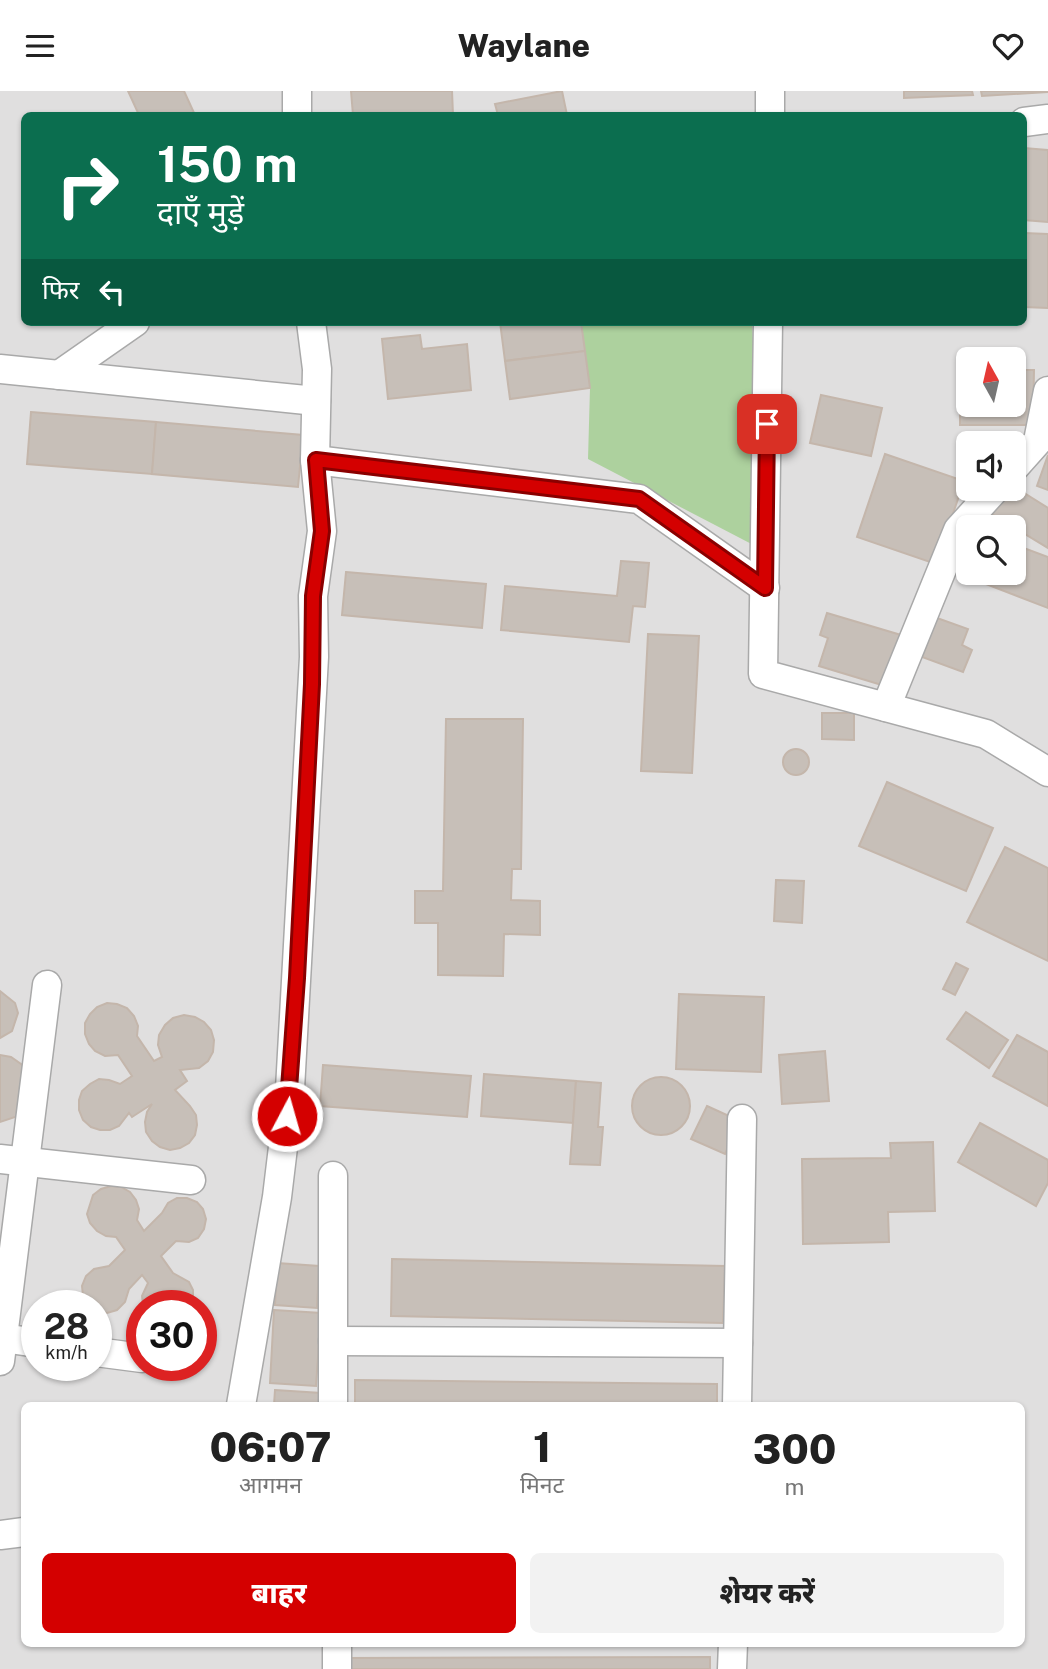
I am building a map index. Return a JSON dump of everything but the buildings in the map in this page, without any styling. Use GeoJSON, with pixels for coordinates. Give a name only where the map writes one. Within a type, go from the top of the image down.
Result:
{"type":"FeatureCollection","features":[{"type":"Feature","properties":{"kind":"street"},"geometry":{"type":"LineString","coordinates":[[297,91],[297,112]]}},
{"type":"Feature","properties":{"kind":"street"},"geometry":{"type":"LineString","coordinates":[[770,91],[770,112]]}},
{"type":"Feature","properties":{"kind":"street"},"geometry":{"type":"LineString","coordinates":[[1027,122],[1048,119]]}},
{"type":"Feature","properties":{"kind":"street"},"geometry":{"type":"LineString","coordinates":[[60,375],[129,326]]}},
{"type":"Feature","properties":{"kind":"street"},"geometry":{"type":"LineString","coordinates":[[242,1402],[276,1197],[290,1089],[314,657],[313,596],[322,531],[316,460],[317,369],[312,326]]}},
{"type":"Feature","properties":{"kind":"street"},"geometry":{"type":"LineString","coordinates":[[768,326],[764,674],[986,734],[1048,772]]}},
{"type":"Feature","properties":{"kind":"street"},"geometry":{"type":"LineString","coordinates":[[0,369],[316,401]]}},
{"type":"Feature","properties":{"kind":"street"},"geometry":{"type":"LineString","coordinates":[[1026,454],[1038,441],[1048,391]]}},
{"type":"Feature","properties":{"kind":"street"},"geometry":{"type":"LineString","coordinates":[[316,460],[639,499],[765,588]]}},
{"type":"Feature","properties":{"kind":"street"},"geometry":{"type":"LineString","coordinates":[[886,707],[958,530],[984,501]]}},
{"type":"Feature","properties":{"kind":"street"},"geometry":{"type":"LineString","coordinates":[[21,1346],[1,1350],[12,1161],[47,985]]}},
{"type":"Feature","properties":{"kind":"street"},"geometry":{"type":"LineString","coordinates":[[737,1402],[743,1119]]}},
{"type":"Feature","properties":{"kind":"street"},"geometry":{"type":"LineString","coordinates":[[12,1161],[191,1180]]}},
{"type":"Feature","properties":{"kind":"street"},"geometry":{"type":"LineString","coordinates":[[333,1176],[333,1402]]}},
{"type":"Feature","properties":{"kind":"street"},"geometry":{"type":"LineString","coordinates":[[333,1341],[738,1343]]}},
{"type":"Feature","properties":{"kind":"street"},"geometry":{"type":"LineString","coordinates":[[0,1535],[21,1532]]}},
{"type":"Feature","properties":{"kind":"street"},"geometry":{"type":"LineString","coordinates":[[337,1647],[337,1669]]}},
{"type":"Feature","properties":{"kind":"street"},"geometry":{"type":"LineString","coordinates":[[732,1669],[733,1647]]}},
{"type":"Feature","properties":{"kind":"shaded area"},"geometry":{"type":"Polygon","coordinates":[[[0,91],[1048,91],[1048,1669],[0,1669],[0,91]]]}},
{"type":"Feature","properties":{"kind":"green space"},"geometry":{"type":"Polygon","coordinates":[[[582,326],[752,326],[765,551],[588,459],[590,388],[582,326]]]}},
{"type":"Feature","properties":{"kind":"route"},"geometry":{"type":"LineString","coordinates":[[287,1116],[314,657],[313,596],[322,531],[316,460],[639,499],[765,588],[767,424]]}}]}
